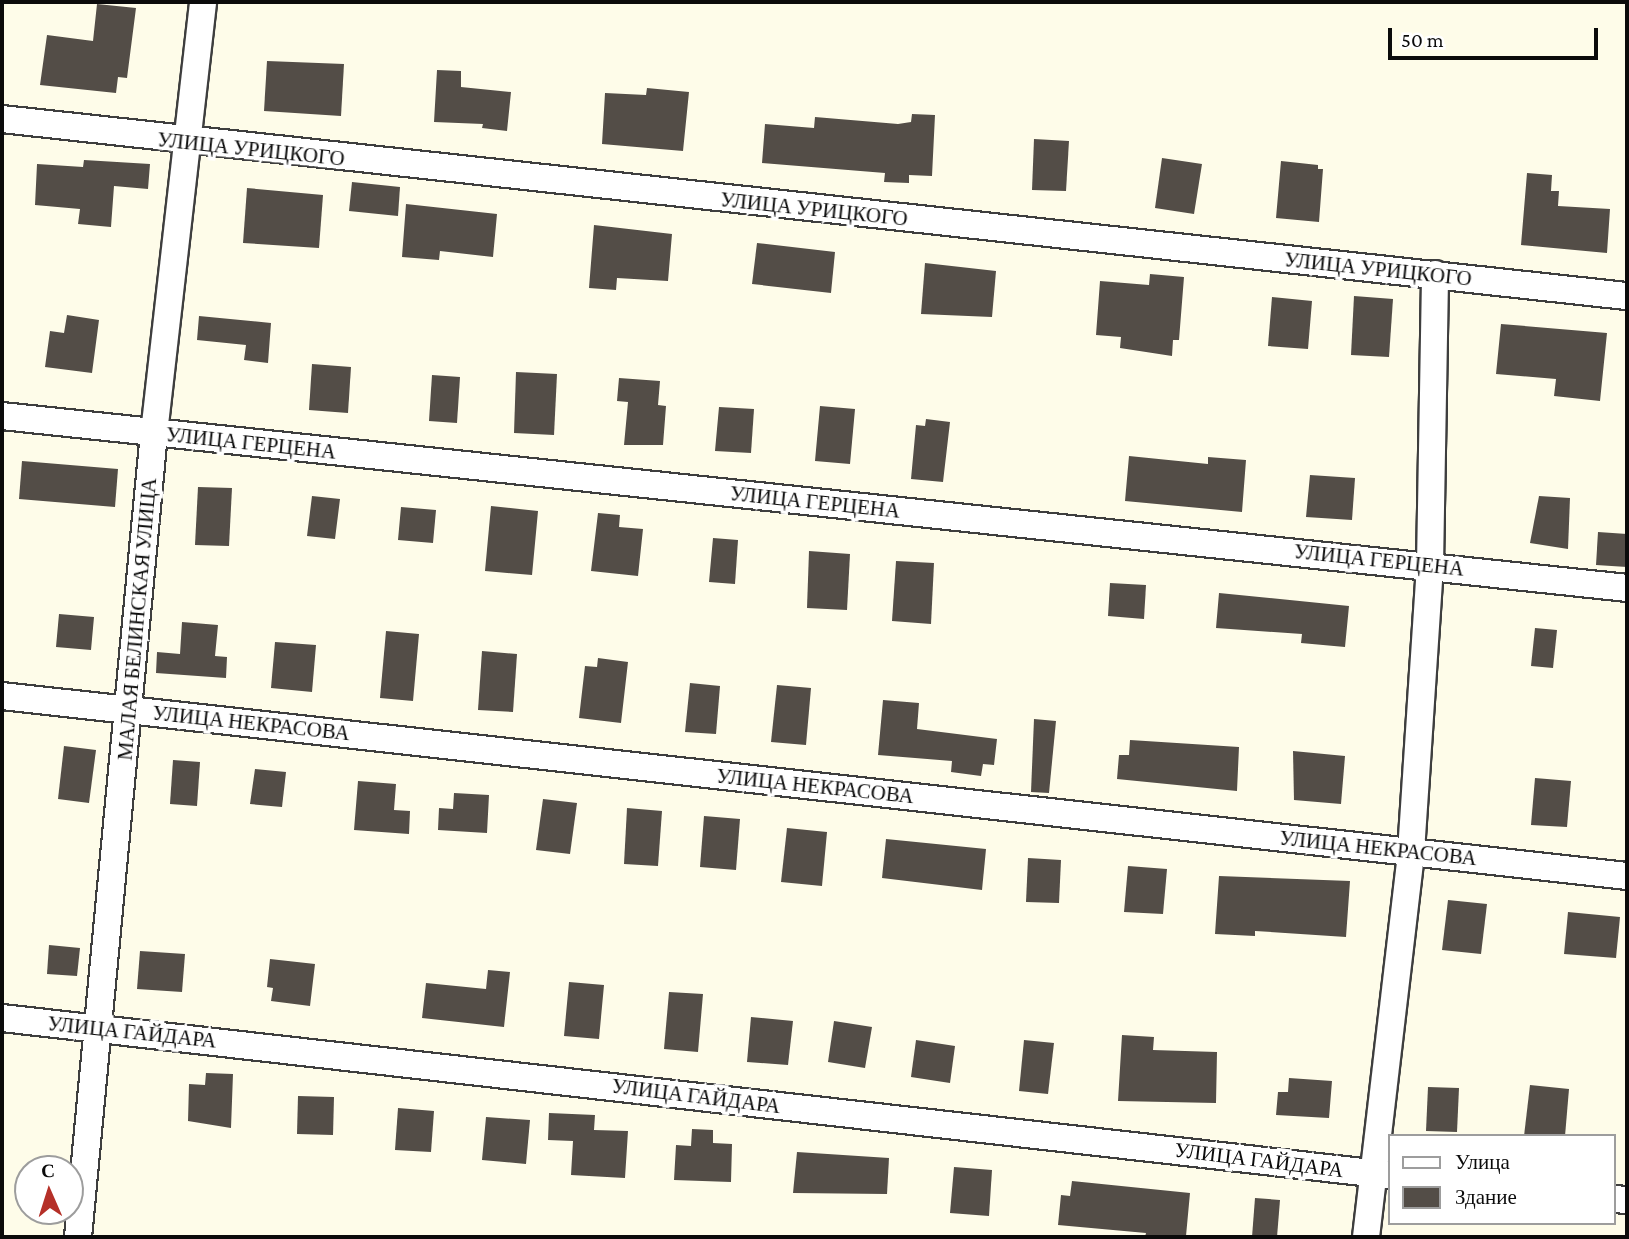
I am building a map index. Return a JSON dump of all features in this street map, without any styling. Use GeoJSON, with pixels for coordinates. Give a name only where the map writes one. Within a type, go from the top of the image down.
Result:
{"type":"FeatureCollection","features":[{"type":"Feature","properties":{"kind":"street","name":"МАЛАЯ БЕЛИНСКАЯ УЛИЦА"},"geometry":{"type":"LineString","coordinates":[[78,1237],[154,433],[203,2]]}},
{"type":"Feature","properties":{"kind":"street","name":"УЛИЦА УРИЦКОГО"},"geometry":{"type":"LineString","coordinates":[[2,119],[185,142],[1627,296]]}},
{"type":"Feature","properties":{"kind":"street"},"geometry":{"type":"LineString","coordinates":[[1366,1237],[1381,1174],[1411,852],[1430,565],[1435,274]]}},
{"type":"Feature","properties":{"kind":"street","name":"УЛИЦА ГЕРЦЕНА"},"geometry":{"type":"LineString","coordinates":[[2,416],[1430,565],[1627,588]]}},
{"type":"Feature","properties":{"kind":"street","name":"УЛИЦА НЕКРАСОВА"},"geometry":{"type":"LineString","coordinates":[[2,696],[1627,876]]}},
{"type":"Feature","properties":{"kind":"street","name":"УЛИЦА ГАЙДАРА"},"geometry":{"type":"LineString","coordinates":[[2,1018],[1381,1174]]}},
{"type":"Feature","properties":{"kind":"building"},"geometry":{"type":"Polygon","coordinates":[[[97,4],[136,8],[127,78],[118,77],[116,93],[40,85],[47,35],[93,41],[97,4]]]}},
{"type":"Feature","properties":{"kind":"building"},"geometry":{"type":"Polygon","coordinates":[[[267,61],[344,64],[341,116],[264,111],[267,61]]]}},
{"type":"Feature","properties":{"kind":"building"},"geometry":{"type":"Polygon","coordinates":[[[437,70],[461,71],[461,87],[511,92],[507,131],[482,128],[483,124],[434,122],[437,70]]]}},
{"type":"Feature","properties":{"kind":"building"},"geometry":{"type":"Polygon","coordinates":[[[647,88],[689,92],[683,151],[602,144],[605,93],[646,95],[647,88]]]}},
{"type":"Feature","properties":{"kind":"building"},"geometry":{"type":"Polygon","coordinates":[[[912,114],[935,115],[932,176],[909,175],[909,183],[884,182],[885,173],[762,163],[765,124],[814,128],[815,117],[898,124],[911,122],[912,114]]]}},
{"type":"Feature","properties":{"kind":"building"},"geometry":{"type":"Polygon","coordinates":[[[1034,139],[1069,141],[1066,191],[1032,190],[1034,139]]]}},
{"type":"Feature","properties":{"kind":"building"},"geometry":{"type":"Polygon","coordinates":[[[1162,158],[1202,164],[1194,214],[1155,208],[1162,158]]]}},
{"type":"Feature","properties":{"kind":"building"},"geometry":{"type":"Polygon","coordinates":[[[84,160],[150,164],[148,189],[114,186],[111,227],[78,224],[80,209],[35,205],[37,164],[83,167],[84,160]]]}},
{"type":"Feature","properties":{"kind":"building"},"geometry":{"type":"Polygon","coordinates":[[[1281,161],[1318,165],[1318,169],[1323,169],[1319,222],[1276,218],[1281,161]]]}},
{"type":"Feature","properties":{"kind":"building"},"geometry":{"type":"Polygon","coordinates":[[[1527,173],[1552,175],[1551,191],[1559,191],[1558,206],[1610,209],[1607,253],[1521,245],[1527,173]]]}},
{"type":"Feature","properties":{"kind":"building"},"geometry":{"type":"Polygon","coordinates":[[[352,182],[400,187],[398,216],[349,211],[352,182]]]}},
{"type":"Feature","properties":{"kind":"building"},"geometry":{"type":"Polygon","coordinates":[[[247,188],[323,195],[319,248],[243,243],[247,188]]]}},
{"type":"Feature","properties":{"kind":"building"},"geometry":{"type":"Polygon","coordinates":[[[406,204],[497,214],[493,257],[440,251],[439,260],[402,257],[406,204]]]}},
{"type":"Feature","properties":{"kind":"building"},"geometry":{"type":"Polygon","coordinates":[[[594,225],[672,234],[668,281],[617,278],[616,290],[589,288],[594,225]]]}},
{"type":"Feature","properties":{"kind":"building"},"geometry":{"type":"Polygon","coordinates":[[[757,243],[835,252],[831,293],[752,284],[757,243]]]}},
{"type":"Feature","properties":{"kind":"building"},"geometry":{"type":"Polygon","coordinates":[[[925,263],[996,271],[992,317],[921,314],[925,263]]]}},
{"type":"Feature","properties":{"kind":"building"},"geometry":{"type":"Polygon","coordinates":[[[1150,274],[1184,277],[1179,340],[1173,340],[1172,356],[1120,348],[1121,337],[1096,335],[1100,281],[1149,285],[1150,274]]]}},
{"type":"Feature","properties":{"kind":"building"},"geometry":{"type":"Polygon","coordinates":[[[1354,296],[1393,299],[1389,357],[1351,355],[1354,296]]]}},
{"type":"Feature","properties":{"kind":"building"},"geometry":{"type":"Polygon","coordinates":[[[1272,297],[1312,301],[1308,349],[1268,346],[1272,297]]]}},
{"type":"Feature","properties":{"kind":"building"},"geometry":{"type":"Polygon","coordinates":[[[67,315],[99,320],[92,373],[45,367],[50,331],[64,333],[67,315]]]}},
{"type":"Feature","properties":{"kind":"building"},"geometry":{"type":"Polygon","coordinates":[[[199,316],[271,323],[268,363],[244,360],[246,345],[197,340],[199,316]]]}},
{"type":"Feature","properties":{"kind":"building"},"geometry":{"type":"Polygon","coordinates":[[[1501,324],[1607,333],[1600,401],[1554,396],[1556,379],[1496,374],[1501,324]]]}},
{"type":"Feature","properties":{"kind":"building"},"geometry":{"type":"Polygon","coordinates":[[[312,364],[351,367],[348,413],[309,410],[312,364]]]}},
{"type":"Feature","properties":{"kind":"building"},"geometry":{"type":"Polygon","coordinates":[[[516,372],[557,374],[554,435],[514,433],[516,372]]]}},
{"type":"Feature","properties":{"kind":"building"},"geometry":{"type":"Polygon","coordinates":[[[432,375],[460,377],[457,423],[429,421],[432,375]]]}},
{"type":"Feature","properties":{"kind":"building"},"geometry":{"type":"Polygon","coordinates":[[[619,378],[660,381],[658,405],[666,406],[663,445],[624,445],[628,402],[617,401],[619,378]]]}},
{"type":"Feature","properties":{"kind":"building"},"geometry":{"type":"Polygon","coordinates":[[[820,406],[855,409],[850,464],[815,461],[820,406]]]}},
{"type":"Feature","properties":{"kind":"building"},"geometry":{"type":"Polygon","coordinates":[[[719,407],[754,409],[751,453],[715,451],[719,407]]]}},
{"type":"Feature","properties":{"kind":"building"},"geometry":{"type":"Polygon","coordinates":[[[926,419],[950,422],[943,482],[911,479],[916,425],[925,426],[926,419]]]}},
{"type":"Feature","properties":{"kind":"building"},"geometry":{"type":"Polygon","coordinates":[[[1129,456],[1208,464],[1208,457],[1246,460],[1242,512],[1125,501],[1129,456]]]}},
{"type":"Feature","properties":{"kind":"building"},"geometry":{"type":"Polygon","coordinates":[[[22,461],[118,469],[115,507],[19,499],[22,461]]]}},
{"type":"Feature","properties":{"kind":"building"},"geometry":{"type":"Polygon","coordinates":[[[1310,475],[1355,478],[1352,520],[1306,517],[1310,475]]]}},
{"type":"Feature","properties":{"kind":"building"},"geometry":{"type":"Polygon","coordinates":[[[198,487],[232,488],[229,546],[195,545],[198,487]]]}},
{"type":"Feature","properties":{"kind":"building"},"geometry":{"type":"Polygon","coordinates":[[[312,496],[340,499],[335,539],[307,536],[312,496]]]}},
{"type":"Feature","properties":{"kind":"building"},"geometry":{"type":"Polygon","coordinates":[[[1539,496],[1570,498],[1568,549],[1530,543],[1539,496]]]}},
{"type":"Feature","properties":{"kind":"building"},"geometry":{"type":"Polygon","coordinates":[[[491,506],[538,511],[532,575],[485,571],[491,506]]]}},
{"type":"Feature","properties":{"kind":"building"},"geometry":{"type":"Polygon","coordinates":[[[401,507],[436,510],[433,543],[398,540],[401,507]]]}},
{"type":"Feature","properties":{"kind":"building"},"geometry":{"type":"Polygon","coordinates":[[[598,513],[620,515],[619,527],[643,529],[638,576],[591,571],[598,513]]]}},
{"type":"Feature","properties":{"kind":"building"},"geometry":{"type":"Polygon","coordinates":[[[1598,532],[1627,534],[1627,567],[1596,565],[1598,532]]]}},
{"type":"Feature","properties":{"kind":"building"},"geometry":{"type":"Polygon","coordinates":[[[713,538],[738,540],[735,584],[709,582],[713,538]]]}},
{"type":"Feature","properties":{"kind":"building"},"geometry":{"type":"Polygon","coordinates":[[[809,551],[850,554],[847,610],[807,608],[809,551]]]}},
{"type":"Feature","properties":{"kind":"building"},"geometry":{"type":"Polygon","coordinates":[[[896,561],[934,563],[931,624],[892,621],[896,561]]]}},
{"type":"Feature","properties":{"kind":"building"},"geometry":{"type":"Polygon","coordinates":[[[1110,583],[1146,585],[1144,619],[1108,616],[1110,583]]]}},
{"type":"Feature","properties":{"kind":"building"},"geometry":{"type":"Polygon","coordinates":[[[1219,593],[1349,606],[1345,647],[1301,643],[1302,634],[1216,628],[1219,593]]]}},
{"type":"Feature","properties":{"kind":"building"},"geometry":{"type":"Polygon","coordinates":[[[59,614],[94,617],[91,650],[56,647],[59,614]]]}},
{"type":"Feature","properties":{"kind":"building"},"geometry":{"type":"Polygon","coordinates":[[[182,622],[218,625],[215,656],[227,657],[226,678],[156,673],[157,652],[180,654],[182,622]]]}},
{"type":"Feature","properties":{"kind":"building"},"geometry":{"type":"Polygon","coordinates":[[[1535,628],[1557,630],[1553,668],[1531,666],[1535,628]]]}},
{"type":"Feature","properties":{"kind":"building"},"geometry":{"type":"Polygon","coordinates":[[[386,631],[419,634],[413,701],[380,698],[386,631]]]}},
{"type":"Feature","properties":{"kind":"building"},"geometry":{"type":"Polygon","coordinates":[[[275,642],[316,645],[312,692],[271,688],[275,642]]]}},
{"type":"Feature","properties":{"kind":"building"},"geometry":{"type":"Polygon","coordinates":[[[482,651],[517,654],[513,712],[478,710],[482,651]]]}},
{"type":"Feature","properties":{"kind":"building"},"geometry":{"type":"Polygon","coordinates":[[[598,658],[628,662],[621,723],[579,718],[585,666],[597,667],[598,658]]]}},
{"type":"Feature","properties":{"kind":"building"},"geometry":{"type":"Polygon","coordinates":[[[690,683],[720,686],[716,734],[685,732],[690,683]]]}},
{"type":"Feature","properties":{"kind":"building"},"geometry":{"type":"Polygon","coordinates":[[[777,685],[811,688],[806,745],[771,742],[777,685]]]}},
{"type":"Feature","properties":{"kind":"building"},"geometry":{"type":"Polygon","coordinates":[[[883,700],[919,703],[917,729],[997,739],[994,765],[983,764],[981,776],[951,772],[952,761],[878,755],[883,700]]]}},
{"type":"Feature","properties":{"kind":"building"},"geometry":{"type":"Polygon","coordinates":[[[1034,719],[1056,721],[1049,793],[1031,792],[1034,719]]]}},
{"type":"Feature","properties":{"kind":"building"},"geometry":{"type":"Polygon","coordinates":[[[1130,740],[1239,747],[1237,791],[1117,779],[1119,755],[1129,755],[1130,740]]]}},
{"type":"Feature","properties":{"kind":"building"},"geometry":{"type":"Polygon","coordinates":[[[64,746],[96,750],[89,803],[58,799],[64,746]]]}},
{"type":"Feature","properties":{"kind":"building"},"geometry":{"type":"Polygon","coordinates":[[[1293,751],[1345,756],[1341,804],[1294,800],[1293,751]]]}},
{"type":"Feature","properties":{"kind":"building"},"geometry":{"type":"Polygon","coordinates":[[[173,760],[200,762],[197,806],[170,804],[173,760]]]}},
{"type":"Feature","properties":{"kind":"building"},"geometry":{"type":"Polygon","coordinates":[[[255,769],[286,772],[282,807],[250,804],[255,769]]]}},
{"type":"Feature","properties":{"kind":"building"},"geometry":{"type":"Polygon","coordinates":[[[1535,778],[1571,781],[1567,827],[1531,825],[1535,778]]]}},
{"type":"Feature","properties":{"kind":"building"},"geometry":{"type":"Polygon","coordinates":[[[358,781],[396,784],[394,810],[410,811],[409,834],[354,830],[358,781]]]}},
{"type":"Feature","properties":{"kind":"building"},"geometry":{"type":"Polygon","coordinates":[[[454,793],[489,795],[487,833],[438,830],[439,808],[453,809],[454,793]]]}},
{"type":"Feature","properties":{"kind":"building"},"geometry":{"type":"Polygon","coordinates":[[[543,799],[577,803],[570,854],[536,850],[543,799]]]}},
{"type":"Feature","properties":{"kind":"building"},"geometry":{"type":"Polygon","coordinates":[[[627,808],[662,811],[658,866],[624,864],[627,808]]]}},
{"type":"Feature","properties":{"kind":"building"},"geometry":{"type":"Polygon","coordinates":[[[704,816],[740,819],[736,870],[700,867],[704,816]]]}},
{"type":"Feature","properties":{"kind":"building"},"geometry":{"type":"Polygon","coordinates":[[[787,828],[827,832],[822,886],[781,882],[787,828]]]}},
{"type":"Feature","properties":{"kind":"building"},"geometry":{"type":"Polygon","coordinates":[[[886,839],[986,849],[982,890],[882,878],[886,839]]]}},
{"type":"Feature","properties":{"kind":"building"},"geometry":{"type":"Polygon","coordinates":[[[1028,858],[1061,860],[1059,903],[1026,902],[1028,858]]]}},
{"type":"Feature","properties":{"kind":"building"},"geometry":{"type":"Polygon","coordinates":[[[1128,866],[1167,869],[1163,914],[1124,912],[1128,866]]]}},
{"type":"Feature","properties":{"kind":"building"},"geometry":{"type":"Polygon","coordinates":[[[1219,876],[1350,881],[1346,937],[1255,931],[1255,936],[1215,934],[1219,876]]]}},
{"type":"Feature","properties":{"kind":"building"},"geometry":{"type":"Polygon","coordinates":[[[1448,900],[1487,904],[1481,954],[1442,950],[1448,900]]]}},
{"type":"Feature","properties":{"kind":"building"},"geometry":{"type":"Polygon","coordinates":[[[1568,912],[1620,917],[1616,958],[1564,954],[1568,912]]]}},
{"type":"Feature","properties":{"kind":"building"},"geometry":{"type":"Polygon","coordinates":[[[49,945],[80,948],[77,976],[47,974],[49,945]]]}},
{"type":"Feature","properties":{"kind":"building"},"geometry":{"type":"Polygon","coordinates":[[[140,951],[185,954],[182,992],[137,989],[140,951]]]}},
{"type":"Feature","properties":{"kind":"building"},"geometry":{"type":"Polygon","coordinates":[[[270,959],[315,964],[310,1006],[271,1001],[273,988],[267,987],[270,959]]]}},
{"type":"Feature","properties":{"kind":"building"},"geometry":{"type":"Polygon","coordinates":[[[488,970],[510,972],[504,1027],[422,1018],[426,983],[486,989],[488,970]]]}},
{"type":"Feature","properties":{"kind":"building"},"geometry":{"type":"Polygon","coordinates":[[[569,982],[604,985],[599,1039],[564,1036],[569,982]]]}},
{"type":"Feature","properties":{"kind":"building"},"geometry":{"type":"Polygon","coordinates":[[[669,992],[703,994],[698,1052],[664,1049],[669,992]]]}},
{"type":"Feature","properties":{"kind":"building"},"geometry":{"type":"Polygon","coordinates":[[[751,1017],[793,1021],[788,1065],[747,1062],[751,1017]]]}},
{"type":"Feature","properties":{"kind":"building"},"geometry":{"type":"Polygon","coordinates":[[[834,1021],[872,1027],[865,1068],[828,1062],[834,1021]]]}},
{"type":"Feature","properties":{"kind":"building"},"geometry":{"type":"Polygon","coordinates":[[[1122,1035],[1154,1037],[1153,1050],[1217,1052],[1216,1103],[1118,1101],[1122,1035]]]}},
{"type":"Feature","properties":{"kind":"building"},"geometry":{"type":"Polygon","coordinates":[[[916,1040],[955,1046],[950,1083],[911,1077],[916,1040]]]}},
{"type":"Feature","properties":{"kind":"building"},"geometry":{"type":"Polygon","coordinates":[[[1024,1040],[1054,1043],[1048,1094],[1019,1091],[1024,1040]]]}},
{"type":"Feature","properties":{"kind":"building"},"geometry":{"type":"Polygon","coordinates":[[[206,1073],[233,1074],[231,1128],[188,1121],[189,1084],[205,1085],[206,1073]]]}},
{"type":"Feature","properties":{"kind":"building"},"geometry":{"type":"Polygon","coordinates":[[[1289,1078],[1332,1081],[1329,1118],[1276,1115],[1278,1092],[1288,1092],[1289,1078]]]}},
{"type":"Feature","properties":{"kind":"building"},"geometry":{"type":"Polygon","coordinates":[[[1530,1085],[1569,1089],[1565,1134],[1524,1134],[1530,1085]]]}},
{"type":"Feature","properties":{"kind":"building"},"geometry":{"type":"Polygon","coordinates":[[[1428,1087],[1459,1088],[1457,1132],[1426,1131],[1428,1087]]]}},
{"type":"Feature","properties":{"kind":"building"},"geometry":{"type":"Polygon","coordinates":[[[298,1096],[334,1097],[333,1135],[297,1134],[298,1096]]]}},
{"type":"Feature","properties":{"kind":"building"},"geometry":{"type":"Polygon","coordinates":[[[398,1108],[434,1111],[431,1152],[395,1150],[398,1108]]]}},
{"type":"Feature","properties":{"kind":"building"},"geometry":{"type":"Polygon","coordinates":[[[549,1113],[595,1115],[594,1130],[628,1131],[625,1178],[571,1175],[573,1141],[548,1140],[549,1113]]]}},
{"type":"Feature","properties":{"kind":"building"},"geometry":{"type":"Polygon","coordinates":[[[486,1117],[530,1120],[526,1164],[482,1160],[486,1117]]]}},
{"type":"Feature","properties":{"kind":"building"},"geometry":{"type":"Polygon","coordinates":[[[692,1129],[713,1130],[713,1143],[732,1144],[731,1182],[674,1180],[676,1145],[691,1146],[692,1129]]]}},
{"type":"Feature","properties":{"kind":"building"},"geometry":{"type":"Polygon","coordinates":[[[797,1152],[889,1158],[887,1194],[793,1193],[797,1152]]]}},
{"type":"Feature","properties":{"kind":"building"},"geometry":{"type":"Polygon","coordinates":[[[954,1167],[992,1170],[989,1216],[950,1213],[954,1167]]]}},
{"type":"Feature","properties":{"kind":"building"},"geometry":{"type":"Polygon","coordinates":[[[1072,1181],[1190,1193],[1186,1236],[1145,1237],[1146,1233],[1058,1225],[1061,1195],[1070,1196],[1072,1181]]]}},
{"type":"Feature","properties":{"kind":"building"},"geometry":{"type":"Polygon","coordinates":[[[1255,1198],[1280,1200],[1277,1237],[1252,1237],[1255,1198]]]}}]}
